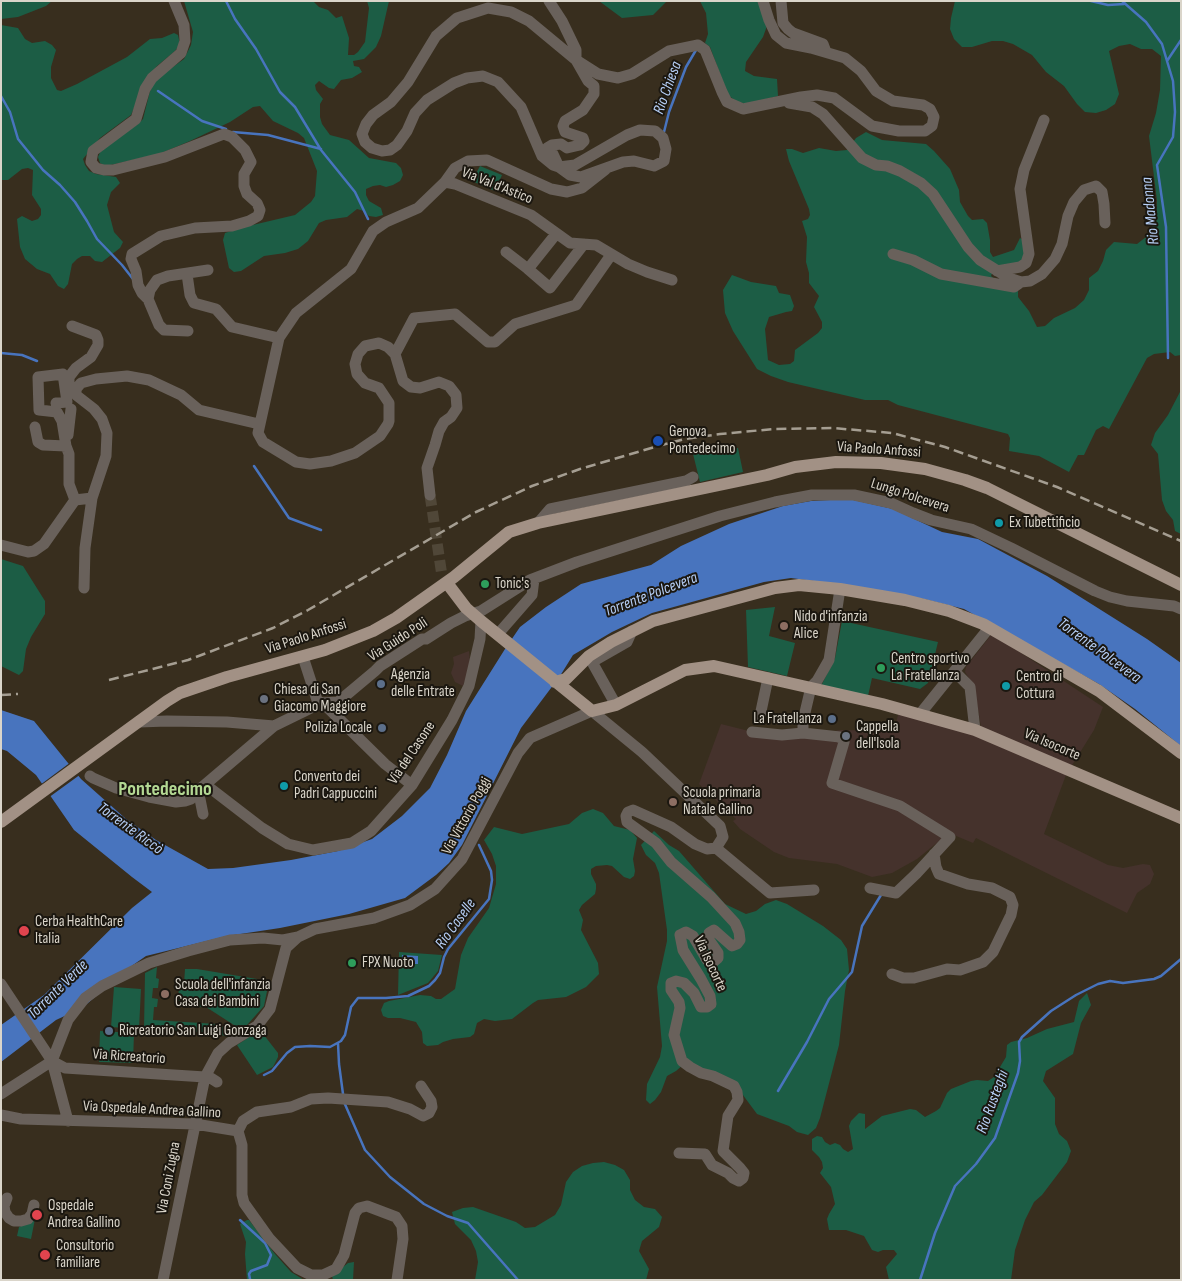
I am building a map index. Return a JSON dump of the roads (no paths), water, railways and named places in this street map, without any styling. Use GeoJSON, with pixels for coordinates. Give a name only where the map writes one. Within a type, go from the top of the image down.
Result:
{"type":"FeatureCollection","features":[{"type":"Feature","properties":{"kind":"main road","name":"Via Paolo Anfossi"},"geometry":{"type":"LineString","coordinates":[[1,822],[167,701],[191,689],[227,677],[303,657],[373,631],[396,618],[444,579],[510,532],[538,523],[739,482],[795,467],[836,462],[880,463],[943,473],[981,486],[1175,582]]}},
{"type":"Feature","properties":{"kind":"main road"},"geometry":{"type":"LineString","coordinates":[[444,579],[474,614],[509,644],[560,680],[572,696],[592,711]]}},
{"type":"Feature","properties":{"kind":"main road"},"geometry":{"type":"LineString","coordinates":[[560,680],[589,656],[611,642],[654,621],[774,588],[799,585],[840,589],[905,600],[949,611],[989,628],[1099,690],[1181,753]]}},
{"type":"Feature","properties":{"kind":"main road","name":"Via Isocorte"},"geometry":{"type":"LineString","coordinates":[[592,711],[616,704],[677,674],[697,668],[714,666],[811,687],[920,714],[975,730],[1181,818]]}},
{"type":"Feature","properties":{"kind":"street"},"geometry":{"type":"LineString","coordinates":[[174,1],[184,25],[185,41],[181,53],[152,78],[145,89],[136,119],[93,151],[91,162],[96,168],[113,170],[164,157],[224,134],[232,137],[245,150],[251,162],[244,174],[244,186],[246,194],[257,203],[260,210],[258,216],[249,222],[232,226],[195,228],[161,236],[132,254],[131,259],[136,271],[138,285],[148,299],[159,325],[164,330],[188,331]]}},
{"type":"Feature","properties":{"kind":"street"},"geometry":{"type":"LineString","coordinates":[[549,1],[562,21],[576,50],[576,60],[588,81],[594,86],[594,94],[583,110],[565,121],[563,126],[565,132],[583,138],[584,141],[567,148],[561,144],[547,148],[554,154],[559,167]]}},
{"type":"Feature","properties":{"kind":"street"},"geometry":{"type":"LineString","coordinates":[[559,167],[575,165],[627,135],[640,130],[655,131],[663,138],[666,149],[664,161],[654,166],[634,161],[623,162],[581,177],[570,175],[542,156],[521,107],[498,82],[483,76],[467,78],[454,83],[427,100],[415,113],[407,131],[397,145],[390,150],[382,151],[372,148],[365,142],[362,134],[373,115],[391,102],[408,82],[436,36],[457,18],[488,8],[511,12],[529,21],[576,60],[598,74],[618,78],[632,74],[669,51],[698,45],[706,50],[727,102],[743,109],[817,95],[834,98],[872,126],[898,131],[925,131],[932,126],[933,113],[927,107],[893,101],[876,91],[861,71],[845,58],[786,43],[776,34],[763,1]]}},
{"type":"Feature","properties":{"kind":"street"},"geometry":{"type":"LineString","coordinates":[[780,1],[783,23],[788,29],[793,33],[823,44],[826,52]]}},
{"type":"Feature","properties":{"kind":"street"},"geometry":{"type":"LineString","coordinates":[[777,102],[812,107],[831,121],[854,151],[862,158],[876,165],[888,166],[900,171],[921,183],[933,194],[968,247],[980,260],[997,271],[1021,282]]}},
{"type":"Feature","properties":{"kind":"street"},"geometry":{"type":"LineString","coordinates":[[997,271],[1026,263],[1029,254],[1020,189],[1024,170],[1044,120]]}},
{"type":"Feature","properties":{"kind":"street","name":"Via Val d'Astico"},"geometry":{"type":"LineString","coordinates":[[258,430],[280,338],[296,313],[351,269],[373,231],[386,222],[418,208],[445,182],[455,168],[468,161],[487,160],[551,189],[567,192],[582,188],[610,166]]}},
{"type":"Feature","properties":{"kind":"street","name":"Via Val d'Astico"},"geometry":{"type":"LineString","coordinates":[[445,182],[455,184],[531,215],[570,243],[596,245],[611,255],[647,272],[672,280]]}},
{"type":"Feature","properties":{"kind":"street"},"geometry":{"type":"LineString","coordinates":[[893,254],[913,260],[941,274],[1014,287],[1021,282],[1030,281],[1042,274],[1055,259],[1062,244],[1068,216],[1074,202],[1084,190],[1096,186],[1102,192],[1105,223]]}},
{"type":"Feature","properties":{"kind":"street"},"geometry":{"type":"LineString","coordinates":[[528,269],[556,234]]}},
{"type":"Feature","properties":{"kind":"street"},"geometry":{"type":"LineString","coordinates":[[506,252],[550,288],[584,244]]}},
{"type":"Feature","properties":{"kind":"street"},"geometry":{"type":"LineString","coordinates":[[395,354],[414,318],[455,314],[488,342],[495,342],[515,324],[576,305],[611,255]]}},
{"type":"Feature","properties":{"kind":"street"},"geometry":{"type":"LineString","coordinates":[[148,299],[150,290],[156,280],[168,276],[208,270]]}},
{"type":"Feature","properties":{"kind":"street"},"geometry":{"type":"LineString","coordinates":[[187,274],[190,295],[194,303],[216,309],[232,327],[280,338]]}},
{"type":"Feature","properties":{"kind":"street"},"geometry":{"type":"LineString","coordinates":[[72,326],[96,334],[98,340],[98,345],[91,357],[76,368],[69,377],[69,388],[73,401],[88,404]]}},
{"type":"Feature","properties":{"kind":"street"},"geometry":{"type":"LineString","coordinates":[[84,588],[85,548],[92,498],[104,465],[108,442],[102,419],[94,409],[76,395],[76,389],[81,384],[96,379],[127,376],[148,380],[180,395],[200,410],[258,430],[263,442],[296,462],[310,464],[331,461],[355,454],[380,436],[389,421],[390,403],[379,388],[365,383],[357,374],[355,364],[358,354],[365,346],[379,343],[388,347],[395,354],[402,381],[411,387],[420,388],[439,382],[449,386],[456,394],[457,408],[452,417],[444,422],[439,431],[427,468],[430,495]]}},
{"type":"Feature","properties":{"kind":"street"},"geometry":{"type":"LineString","coordinates":[[56,403],[67,402],[63,374],[38,377],[39,410],[57,412],[62,421],[69,454],[69,484],[75,500]]}},
{"type":"Feature","properties":{"kind":"street"},"geometry":{"type":"LineString","coordinates":[[66,446],[71,409]]}},
{"type":"Feature","properties":{"kind":"street"},"geometry":{"type":"LineString","coordinates":[[35,427],[38,442],[43,445],[66,446]]}},
{"type":"Feature","properties":{"kind":"street","name":"Via Paolo Anfossi"},"geometry":{"type":"LineString","coordinates":[[538,523],[550,509],[678,483],[693,478]]}},
{"type":"Feature","properties":{"kind":"street","name":"Lungo Polcevera"},"geometry":{"type":"LineString","coordinates":[[474,614],[532,580],[577,562],[720,516],[775,502],[812,496],[854,495],[891,503],[913,514],[931,520],[971,529],[1110,597],[1181,609]]}},
{"type":"Feature","properties":{"kind":"street"},"geometry":{"type":"LineString","coordinates":[[1,545],[28,552],[34,551],[44,544],[75,500],[92,498]]}},
{"type":"Feature","properties":{"kind":"street"},"geometry":{"type":"LineString","coordinates":[[498,634],[532,595],[532,580]]}},
{"type":"Feature","properties":{"kind":"street"},"geometry":{"type":"LineString","coordinates":[[803,733],[803,721],[811,687],[817,681],[829,660],[840,589]]}},
{"type":"Feature","properties":{"kind":"street","name":"Lungo Polcevera"},"geometry":{"type":"LineString","coordinates":[[1156,604],[1163,598],[1181,600]]}},
{"type":"Feature","properties":{"kind":"street","name":"Via Guido Poli"},"geometry":{"type":"LineString","coordinates":[[139,722],[197,721],[270,729],[321,703],[338,702],[380,666],[400,652],[422,639],[426,639],[450,623],[474,614]]}},
{"type":"Feature","properties":{"kind":"street","name":"Via del Casone"},"geometry":{"type":"LineString","coordinates":[[208,788],[276,838],[286,848],[314,850],[352,843],[370,831],[412,785],[452,720],[469,686],[480,638],[474,614]]}},
{"type":"Feature","properties":{"kind":"street"},"geometry":{"type":"LineString","coordinates":[[920,714],[956,672],[989,628]]}},
{"type":"Feature","properties":{"kind":"street"},"geometry":{"type":"LineString","coordinates":[[616,704],[592,662],[627,642],[632,632]]}},
{"type":"Feature","properties":{"kind":"street"},"geometry":{"type":"LineString","coordinates":[[303,657],[316,700],[328,708],[385,764],[412,785]]}},
{"type":"Feature","properties":{"kind":"street"},"geometry":{"type":"LineString","coordinates":[[956,672],[970,687],[975,730]]}},
{"type":"Feature","properties":{"kind":"street"},"geometry":{"type":"LineString","coordinates":[[760,716],[768,678]]}},
{"type":"Feature","properties":{"kind":"street"},"geometry":{"type":"LineString","coordinates":[[592,711],[642,752],[720,826],[723,837],[716,848]]}},
{"type":"Feature","properties":{"kind":"street","name":"Via Vittorio Poggi"},"geometry":{"type":"LineString","coordinates":[[50,1056],[68,1020],[85,998],[102,986],[149,964],[230,940],[263,938],[283,940],[298,937],[315,929],[374,918],[410,905],[435,889],[462,859],[518,753],[530,738],[592,711]]}},
{"type":"Feature","properties":{"kind":"street"},"geometry":{"type":"LineString","coordinates":[[90,776],[116,788],[149,797],[176,802],[185,801],[191,799],[194,794],[270,729]]}},
{"type":"Feature","properties":{"kind":"street"},"geometry":{"type":"LineString","coordinates":[[752,732],[782,735],[803,733],[840,737],[844,742],[832,783],[900,806],[950,837],[896,893],[870,888]]}},
{"type":"Feature","properties":{"kind":"street"},"geometry":{"type":"LineString","coordinates":[[200,799],[203,814]]}},
{"type":"Feature","properties":{"kind":"street","name":"Via Isocorte"},"geometry":{"type":"LineString","coordinates":[[679,1153],[705,1154],[712,1165],[728,1173],[738,1181],[743,1178],[744,1173],[724,1152],[728,1116],[738,1100],[737,1092],[734,1086],[713,1076],[701,1073],[682,1061],[674,1035],[680,1008],[679,1002],[671,990],[672,983],[676,981],[684,983],[694,993],[701,1007],[707,1007],[711,1004],[710,996],[684,950],[680,935],[686,932],[693,936],[707,960],[712,963],[718,958],[718,953],[709,940],[709,933],[714,930],[732,946],[740,940],[739,932],[735,922],[711,897],[671,862],[656,843],[627,822],[626,816],[628,812],[633,810],[671,827],[695,844],[707,849],[716,848],[770,892],[814,890]]}},
{"type":"Feature","properties":{"kind":"street"},"geometry":{"type":"LineString","coordinates":[[892,974],[903,978],[914,978],[947,969],[960,970],[983,962],[993,952],[1012,915],[1013,905],[1010,897],[992,888],[968,884],[940,874],[936,867],[934,854]]}},
{"type":"Feature","properties":{"kind":"street","name":"Via Coni Zugna"},"geometry":{"type":"LineString","coordinates":[[163,1280],[206,1076],[218,1053],[229,1043],[257,1026],[270,1009],[286,948],[298,937]]}},
{"type":"Feature","properties":{"kind":"street","name":"Via Ospedale Andrea Gallino"},"geometry":{"type":"LineString","coordinates":[[1,984],[50,1056],[68,1121]]}},
{"type":"Feature","properties":{"kind":"street"},"geometry":{"type":"LineString","coordinates":[[1,1094],[50,1056]]}},
{"type":"Feature","properties":{"kind":"street","name":"Via Ricreatorio"},"geometry":{"type":"LineString","coordinates":[[50,1056],[69,1068],[206,1076]]}},
{"type":"Feature","properties":{"kind":"street"},"geometry":{"type":"LineString","coordinates":[[206,1076],[217,1082]]}},
{"type":"Feature","properties":{"kind":"street","name":"Via Ospedale Andrea Gallino"},"geometry":{"type":"LineString","coordinates":[[1,1115],[21,1119],[195,1124],[238,1131],[243,1121],[257,1112],[291,1107],[311,1098],[388,1102],[410,1109],[423,1116],[429,1113],[432,1107],[431,1101],[421,1086]]}},
{"type":"Feature","properties":{"kind":"street"},"geometry":{"type":"LineString","coordinates":[[238,1131],[242,1145],[244,1203],[269,1238],[297,1268],[312,1276],[323,1275],[336,1269],[344,1255],[355,1213],[359,1208],[367,1206],[396,1217],[402,1226],[403,1239],[397,1280]]}},
{"type":"Feature","properties":{"kind":"street"},"geometry":{"type":"LineString","coordinates":[[7,1198],[4,1206],[9,1218],[14,1221],[21,1222],[28,1219],[32,1214],[34,1205]]}},
{"type":"Feature","properties":{"kind":"water"},"geometry":{"type":"Polygon","coordinates":[[[849,499],[893,509],[942,532],[978,539],[1047,576],[1147,639],[1181,663],[1181,746],[1135,709],[1099,684],[964,609],[924,599],[852,586],[791,578],[764,582],[652,613],[612,632],[573,655],[560,676],[521,728],[462,845],[449,863],[405,898],[349,914],[280,928],[227,936],[146,956],[82,1008],[56,1020],[1,1062],[1,1025],[44,995],[132,908],[152,892],[74,830],[36,775],[7,751],[1,749],[1,710],[34,721],[81,779],[126,819],[156,840],[208,869],[233,868],[291,860],[338,851],[372,839],[402,816],[430,788],[466,711],[505,649],[520,627],[546,607],[581,584],[651,565],[681,546],[729,524],[783,506],[811,501],[849,499]]]}},
{"type":"Feature","properties":{"kind":"water"},"geometry":{"type":"Polygon","coordinates":[[[402,955],[418,956],[418,964],[402,964],[402,955]]]}},
{"type":"Feature","properties":{"kind":"waterway"},"geometry":{"type":"LineString","coordinates":[[226,1],[280,92],[295,107],[321,150],[355,192],[368,219]]}},
{"type":"Feature","properties":{"kind":"waterway"},"geometry":{"type":"LineString","coordinates":[[1091,1],[1108,5],[1124,4]]}},
{"type":"Feature","properties":{"kind":"waterway"},"geometry":{"type":"LineString","coordinates":[[1122,1],[1146,22],[1162,44],[1167,61]]}},
{"type":"Feature","properties":{"kind":"waterway","name":"Rio Madonna"},"geometry":{"type":"LineString","coordinates":[[1168,358],[1166,227],[1157,165],[1173,137],[1175,112],[1173,81],[1167,61],[1181,40]]}},
{"type":"Feature","properties":{"kind":"waterway","name":"Rio Chiesa"},"geometry":{"type":"LineString","coordinates":[[664,132],[669,112],[686,67],[696,50]]}},
{"type":"Feature","properties":{"kind":"waterway"},"geometry":{"type":"LineString","coordinates":[[158,91],[202,121],[226,129]]}},
{"type":"Feature","properties":{"kind":"waterway"},"geometry":{"type":"LineString","coordinates":[[1,96],[10,112],[18,139],[43,170],[75,202],[97,239],[133,279]]}},
{"type":"Feature","properties":{"kind":"waterway"},"geometry":{"type":"LineString","coordinates":[[233,132],[268,135],[321,149]]}},
{"type":"Feature","properties":{"kind":"waterway"},"geometry":{"type":"LineString","coordinates":[[1,353],[22,355],[37,361]]}},
{"type":"Feature","properties":{"kind":"waterway"},"geometry":{"type":"LineString","coordinates":[[254,466],[289,518],[321,530]]}},
{"type":"Feature","properties":{"kind":"waterway","name":"Rio Caselle"},"geometry":{"type":"LineString","coordinates":[[264,1075],[272,1071],[287,1053],[295,1047],[330,1047],[341,1041],[345,1035],[351,1007],[358,998],[408,996],[429,986],[435,980],[440,973],[448,949],[489,899],[492,880],[491,871],[479,845]]}},
{"type":"Feature","properties":{"kind":"waterway"},"geometry":{"type":"LineString","coordinates":[[778,1091],[807,1042],[829,999],[852,972],[862,926],[881,895]]}},
{"type":"Feature","properties":{"kind":"waterway","name":"Rio Rusteghi"},"geometry":{"type":"LineString","coordinates":[[920,1280],[935,1233],[955,1186],[976,1164],[995,1138],[1018,1073],[1020,1061],[1019,1042],[1022,1037],[1051,1011],[1098,984],[1110,981],[1123,983],[1154,979],[1161,976],[1181,959]]}},
{"type":"Feature","properties":{"kind":"waterway"},"geometry":{"type":"LineString","coordinates":[[338,1043],[343,1094]]}},
{"type":"Feature","properties":{"kind":"waterway"},"geometry":{"type":"LineString","coordinates":[[344,1102],[365,1150],[390,1177],[424,1204],[447,1216],[468,1223],[518,1280]]}},
{"type":"Feature","properties":{"kind":"waterway","name":"Rio Caselle"},"geometry":{"type":"LineString","coordinates":[[240,1220],[265,1243],[271,1255],[267,1265],[251,1271],[249,1274],[250,1279]]}},
{"type":"Feature","properties":{"kind":"tunnel"},"geometry":{"type":"LineString","coordinates":[[430,495],[442,576]]}},
{"type":"Feature","properties":{"kind":"railway"},"geometry":{"type":"LineString","coordinates":[[109,680],[188,660],[273,628],[308,610],[476,512],[532,486],[580,469],[658,446],[685,439],[720,434],[774,429],[832,428],[892,433],[945,447],[1057,487],[1181,541]]}},
{"type":"Feature","properties":{"kind":"railway"},"geometry":{"type":"LineString","coordinates":[[1,695],[18,694]]}},
{"type":"Feature","properties":{"kind":"place","name":"Genova Pontedecimo"},"geometry":{"type":"Point","coordinates":[658,441]}},
{"type":"Feature","properties":{"kind":"place","name":"Ex Tubettificio"},"geometry":{"type":"Point","coordinates":[999,523]}},
{"type":"Feature","properties":{"kind":"place","name":"Tonic's"},"geometry":{"type":"Point","coordinates":[485,584]}},
{"type":"Feature","properties":{"kind":"place","name":"Nido d'infanzia Alice"},"geometry":{"type":"Point","coordinates":[784,626]}},
{"type":"Feature","properties":{"kind":"place","name":"Centro sportivo La Fratellanza"},"geometry":{"type":"Point","coordinates":[881,668]}},
{"type":"Feature","properties":{"kind":"place","name":"Agenzia delle Entrate"},"geometry":{"type":"Point","coordinates":[381,684]}},
{"type":"Feature","properties":{"kind":"place","name":"Centro di Cottura"},"geometry":{"type":"Point","coordinates":[1006,686]}},
{"type":"Feature","properties":{"kind":"place","name":"Chiesa di San Giacomo Maggiore"},"geometry":{"type":"Point","coordinates":[264,699]}},
{"type":"Feature","properties":{"kind":"place","name":"La Fratellanza"},"geometry":{"type":"Point","coordinates":[832,719]}},
{"type":"Feature","properties":{"kind":"place","name":"Polizia Locale"},"geometry":{"type":"Point","coordinates":[382,728]}},
{"type":"Feature","properties":{"kind":"place","name":"Cappella dell'Isola"},"geometry":{"type":"Point","coordinates":[846,736]}},
{"type":"Feature","properties":{"kind":"place","name":"Convento dei Padri Cappuccini"},"geometry":{"type":"Point","coordinates":[284,786]}},
{"type":"Feature","properties":{"kind":"place","name":"Scuola primaria Natale Gallino"},"geometry":{"type":"Point","coordinates":[673,802]}},
{"type":"Feature","properties":{"kind":"place","name":"Cerba HealthCare Italia"},"geometry":{"type":"Point","coordinates":[24,931]}},
{"type":"Feature","properties":{"kind":"place","name":"FPX Nuoto"},"geometry":{"type":"Point","coordinates":[352,963]}},
{"type":"Feature","properties":{"kind":"place","name":"Scuola dell'infanzia Casa dei Bambini"},"geometry":{"type":"Point","coordinates":[165,994]}},
{"type":"Feature","properties":{"kind":"place","name":"Ricreatorio San Luigi Gonzaga"},"geometry":{"type":"Point","coordinates":[109,1031]}},
{"type":"Feature","properties":{"kind":"place","name":"Ospedale Andrea Gallino"},"geometry":{"type":"Point","coordinates":[37,1215]}},
{"type":"Feature","properties":{"kind":"place","name":"Consultorio familiare"},"geometry":{"type":"Point","coordinates":[45,1255]}},
{"type":"Feature","properties":{"kind":"district","name":"Pontedecimo"},"geometry":{"type":"Point","coordinates":[165,790]}},
{"type":"Feature","properties":{"kind":"water label","name":"Torrente Polcevera"},"geometry":{"type":"Point","coordinates":[651,595]}},
{"type":"Feature","properties":{"kind":"water label","name":"Torrente Polcevera"},"geometry":{"type":"Point","coordinates":[1099,651]}},
{"type":"Feature","properties":{"kind":"water label","name":"Torrente Riccò"},"geometry":{"type":"Point","coordinates":[130,829]}},
{"type":"Feature","properties":{"kind":"water label","name":"Torrente Verde"},"geometry":{"type":"Point","coordinates":[58,990]}}]}
